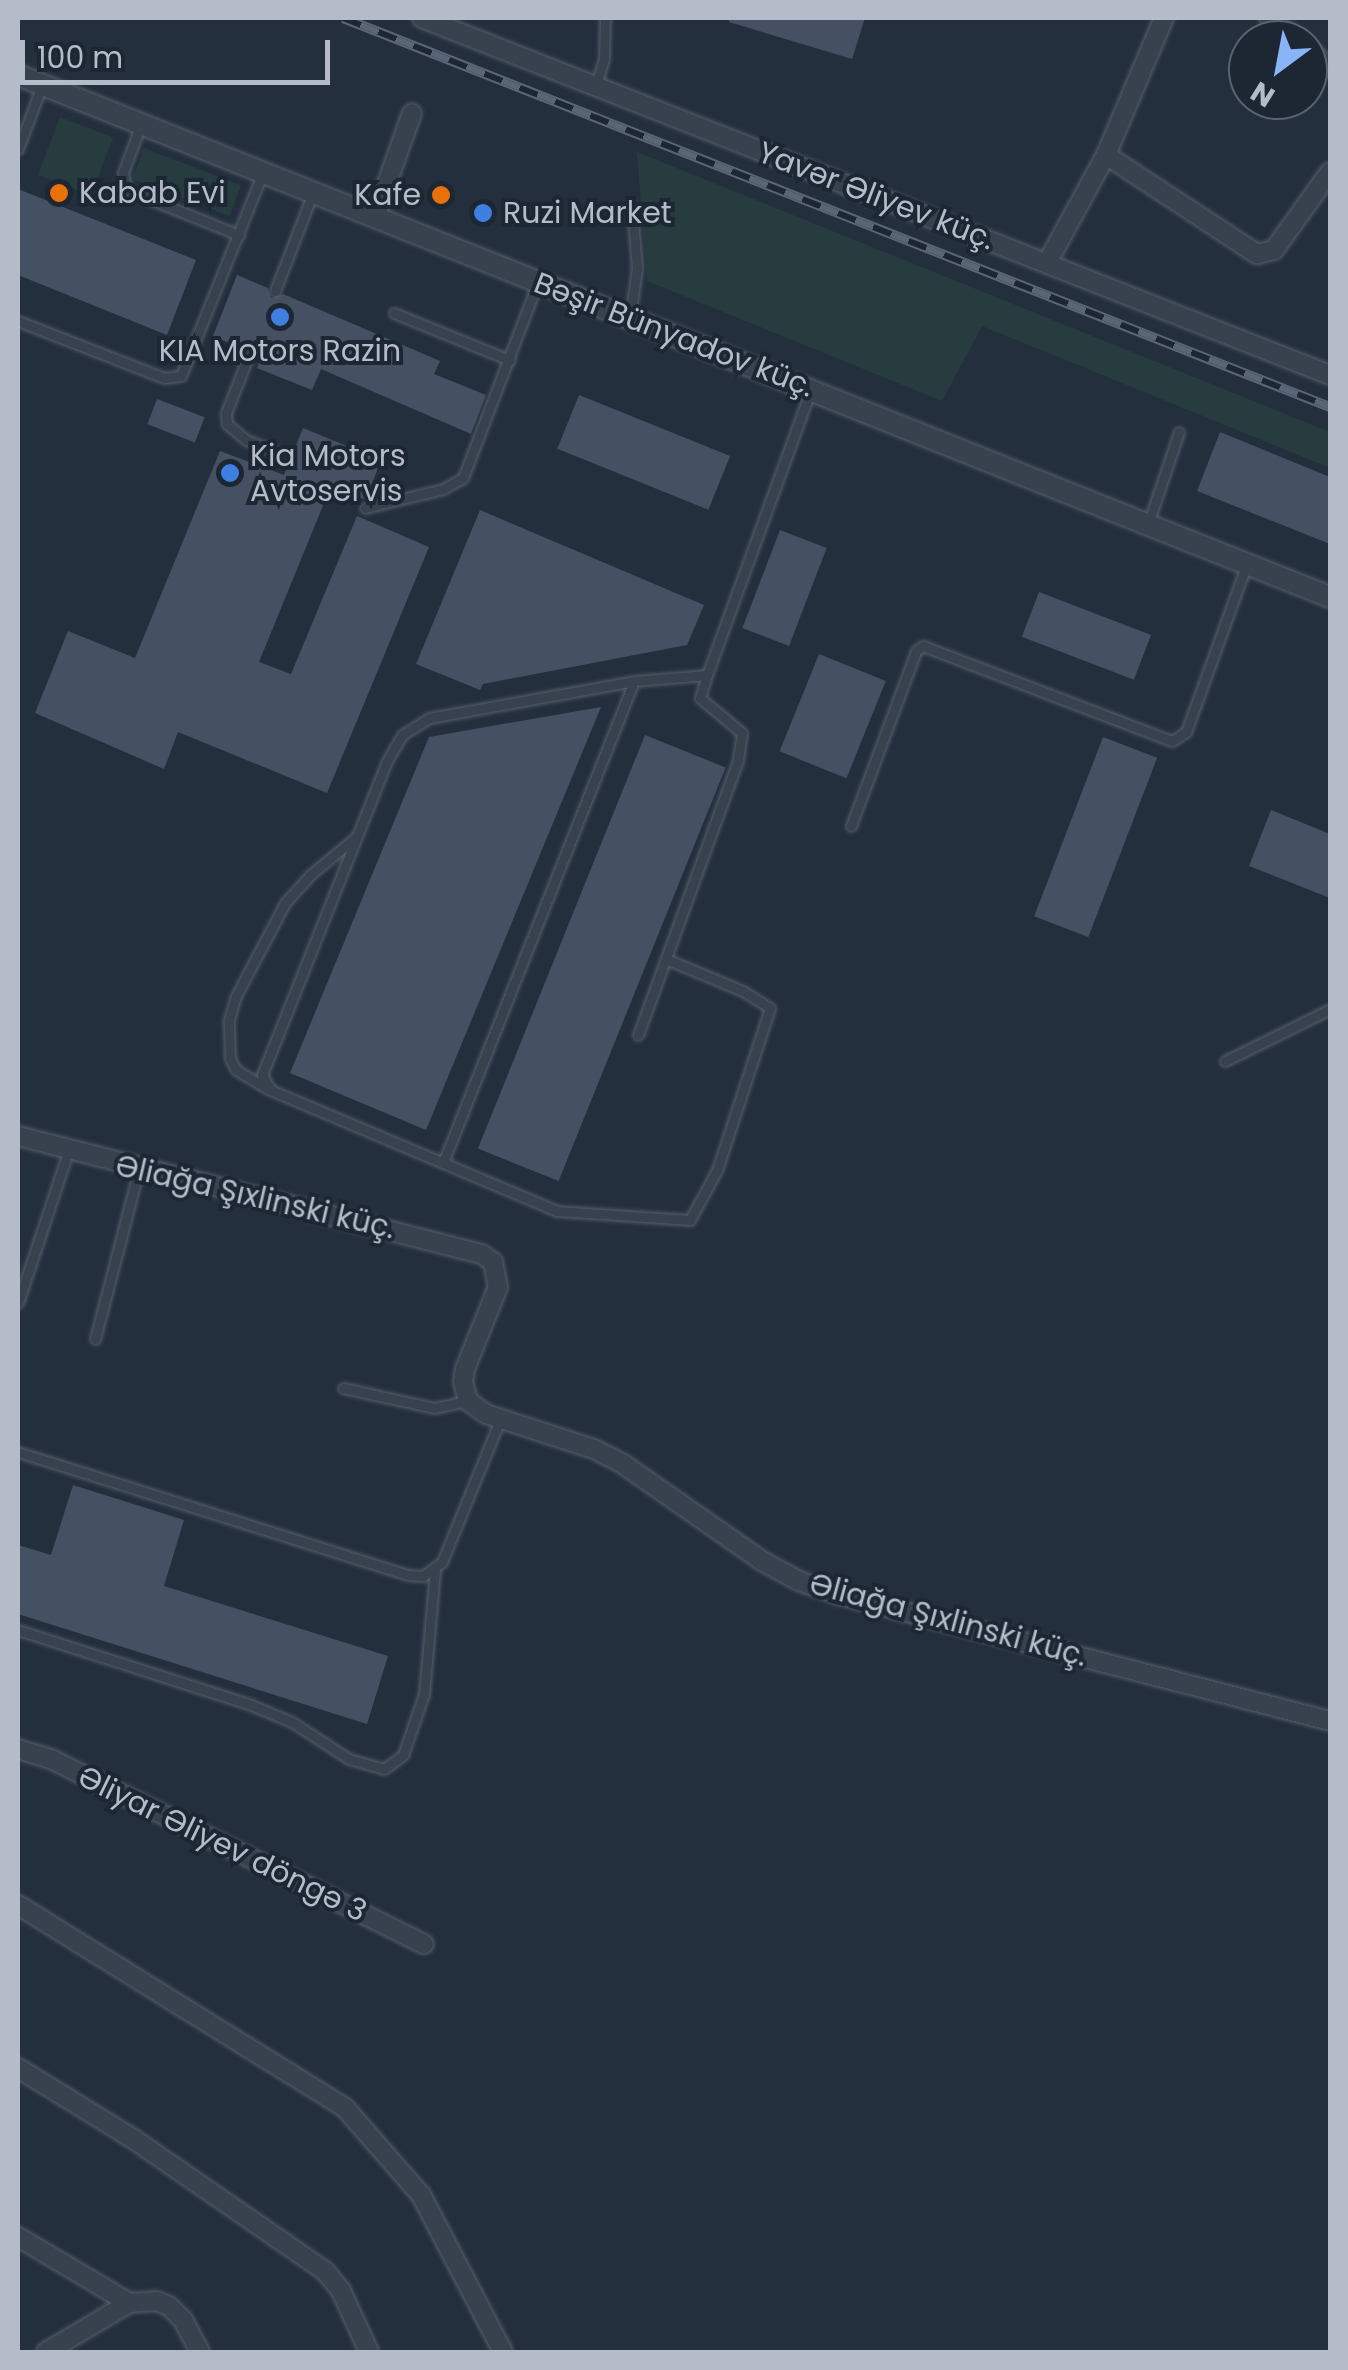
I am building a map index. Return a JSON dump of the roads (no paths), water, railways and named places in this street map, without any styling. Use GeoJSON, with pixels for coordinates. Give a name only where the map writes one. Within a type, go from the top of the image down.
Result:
{"type":"FeatureCollection","features":[{"type":"Feature","properties":{"kind":"street","name":"Yavər Əliyev küç."},"geometry":{"type":"LineString","coordinates":[[422,18],[1330,376]]}},
{"type":"Feature","properties":{"kind":"street"},"geometry":{"type":"LineString","coordinates":[[1047,263],[1106,155],[1164,18]]}},
{"type":"Feature","properties":{"kind":"street","name":"Bəşir Bünyadov küç."},"geometry":{"type":"LineString","coordinates":[[18,75],[1330,597]]}},
{"type":"Feature","properties":{"kind":"street"},"geometry":{"type":"LineString","coordinates":[[375,217],[412,113]]}},
{"type":"Feature","properties":{"kind":"street"},"geometry":{"type":"LineString","coordinates":[[1106,155],[1257,254],[1274,250],[1330,172]]}},
{"type":"Feature","properties":{"kind":"street","name":"Əliağa Şıxlinski küç."},"geometry":{"type":"LineString","coordinates":[[18,1136],[68,1152],[482,1254],[493,1262],[498,1287],[466,1369],[468,1400],[500,1420],[580,1444],[623,1464],[762,1560],[819,1589],[1330,1720]]}},
{"type":"Feature","properties":{"kind":"street","name":"Əliyar Əliyev döngə 3"},"geometry":{"type":"LineString","coordinates":[[18,1749],[53,1760],[424,1944]]}},
{"type":"Feature","properties":{"kind":"street"},"geometry":{"type":"LineString","coordinates":[[18,1905],[344,2108],[420,2195],[503,2352]]}},
{"type":"Feature","properties":{"kind":"street"},"geometry":{"type":"LineString","coordinates":[[18,2068],[223,2198],[324,2271],[341,2291],[370,2352]]}},
{"type":"Feature","properties":{"kind":"street"},"geometry":{"type":"LineString","coordinates":[[18,2237],[129,2303]]}},
{"type":"Feature","properties":{"kind":"street"},"geometry":{"type":"LineString","coordinates":[[46,2352],[129,2303],[156,2301],[169,2306],[183,2320],[200,2352]]}},
{"type":"Feature","properties":{"kind":"lane"},"geometry":{"type":"LineString","coordinates":[[596,85],[604,58],[604,18]]}},
{"type":"Feature","properties":{"kind":"lane"},"geometry":{"type":"LineString","coordinates":[[18,149],[42,85]]}},
{"type":"Feature","properties":{"kind":"lane"},"geometry":{"type":"LineString","coordinates":[[141,124],[123,173],[127,190],[240,236]]}},
{"type":"Feature","properties":{"kind":"lane"},"geometry":{"type":"LineString","coordinates":[[18,321],[174,380],[186,369],[263,172]]}},
{"type":"Feature","properties":{"kind":"lane"},"geometry":{"type":"LineString","coordinates":[[275,291],[313,192]]}},
{"type":"Feature","properties":{"kind":"lane"},"geometry":{"type":"LineString","coordinates":[[630,318],[637,268],[632,208]]}},
{"type":"Feature","properties":{"kind":"lane"},"geometry":{"type":"LineString","coordinates":[[365,508],[443,488],[462,478],[538,282]]}},
{"type":"Feature","properties":{"kind":"lane"},"geometry":{"type":"LineString","coordinates":[[394,313],[510,360]]}},
{"type":"Feature","properties":{"kind":"lane"},"geometry":{"type":"LineString","coordinates":[[250,352],[226,413],[227,424],[246,440],[275,451]]}},
{"type":"Feature","properties":{"kind":"lane"},"geometry":{"type":"LineString","coordinates":[[638,1035],[738,760],[742,733],[700,698],[811,389]]}},
{"type":"Feature","properties":{"kind":"lane"},"geometry":{"type":"LineString","coordinates":[[1148,524],[1179,432]]}},
{"type":"Feature","properties":{"kind":"lane"},"geometry":{"type":"LineString","coordinates":[[851,826],[916,651],[922,646],[1172,742],[1186,732],[1247,564]]}},
{"type":"Feature","properties":{"kind":"lane"},"geometry":{"type":"LineString","coordinates":[[271,1090],[262,1076],[357,836],[402,735],[428,718],[634,681],[707,675]]}},
{"type":"Feature","properties":{"kind":"lane"},"geometry":{"type":"LineString","coordinates":[[443,1163],[634,681]]}},
{"type":"Feature","properties":{"kind":"lane"},"geometry":{"type":"LineString","coordinates":[[357,836],[310,874],[285,902],[236,996],[227,1038],[230,1058],[245,1077],[271,1090],[556,1211],[690,1220],[716,1170],[770,1008],[743,990],[666,959]]}},
{"type":"Feature","properties":{"kind":"lane"},"geometry":{"type":"LineString","coordinates":[[1225,1062],[1330,1008]]}},
{"type":"Feature","properties":{"kind":"lane"},"geometry":{"type":"LineString","coordinates":[[18,1303],[68,1152]]}},
{"type":"Feature","properties":{"kind":"lane"},"geometry":{"type":"LineString","coordinates":[[95,1339],[138,1169]]}},
{"type":"Feature","properties":{"kind":"lane"},"geometry":{"type":"LineString","coordinates":[[342,1388],[434,1408],[468,1400]]}},
{"type":"Feature","properties":{"kind":"lane"},"geometry":{"type":"LineString","coordinates":[[18,1630],[251,1705],[292,1722],[349,1759],[384,1770],[403,1755],[424,1694],[435,1570],[442,1562],[500,1420]]}},
{"type":"Feature","properties":{"kind":"lane"},"geometry":{"type":"LineString","coordinates":[[18,1452],[408,1576],[435,1570]]}},
{"type":"Feature","properties":{"kind":"railway"},"geometry":{"type":"LineString","coordinates":[[343,18],[1330,407]]}},
{"type":"Feature","properties":{"kind":"place","name":"Kabab Evi"},"geometry":{"type":"Point","coordinates":[59,193]}},
{"type":"Feature","properties":{"kind":"place","name":"Kafe"},"geometry":{"type":"Point","coordinates":[441,195]}},
{"type":"Feature","properties":{"kind":"place","name":"Ruzi Market"},"geometry":{"type":"Point","coordinates":[483,213]}},
{"type":"Feature","properties":{"kind":"place","name":"KIA Motors Razin"},"geometry":{"type":"Point","coordinates":[280,317]}},
{"type":"Feature","properties":{"kind":"place","name":"Kia Motors Avtoservis"},"geometry":{"type":"Point","coordinates":[230,473]}}]}
